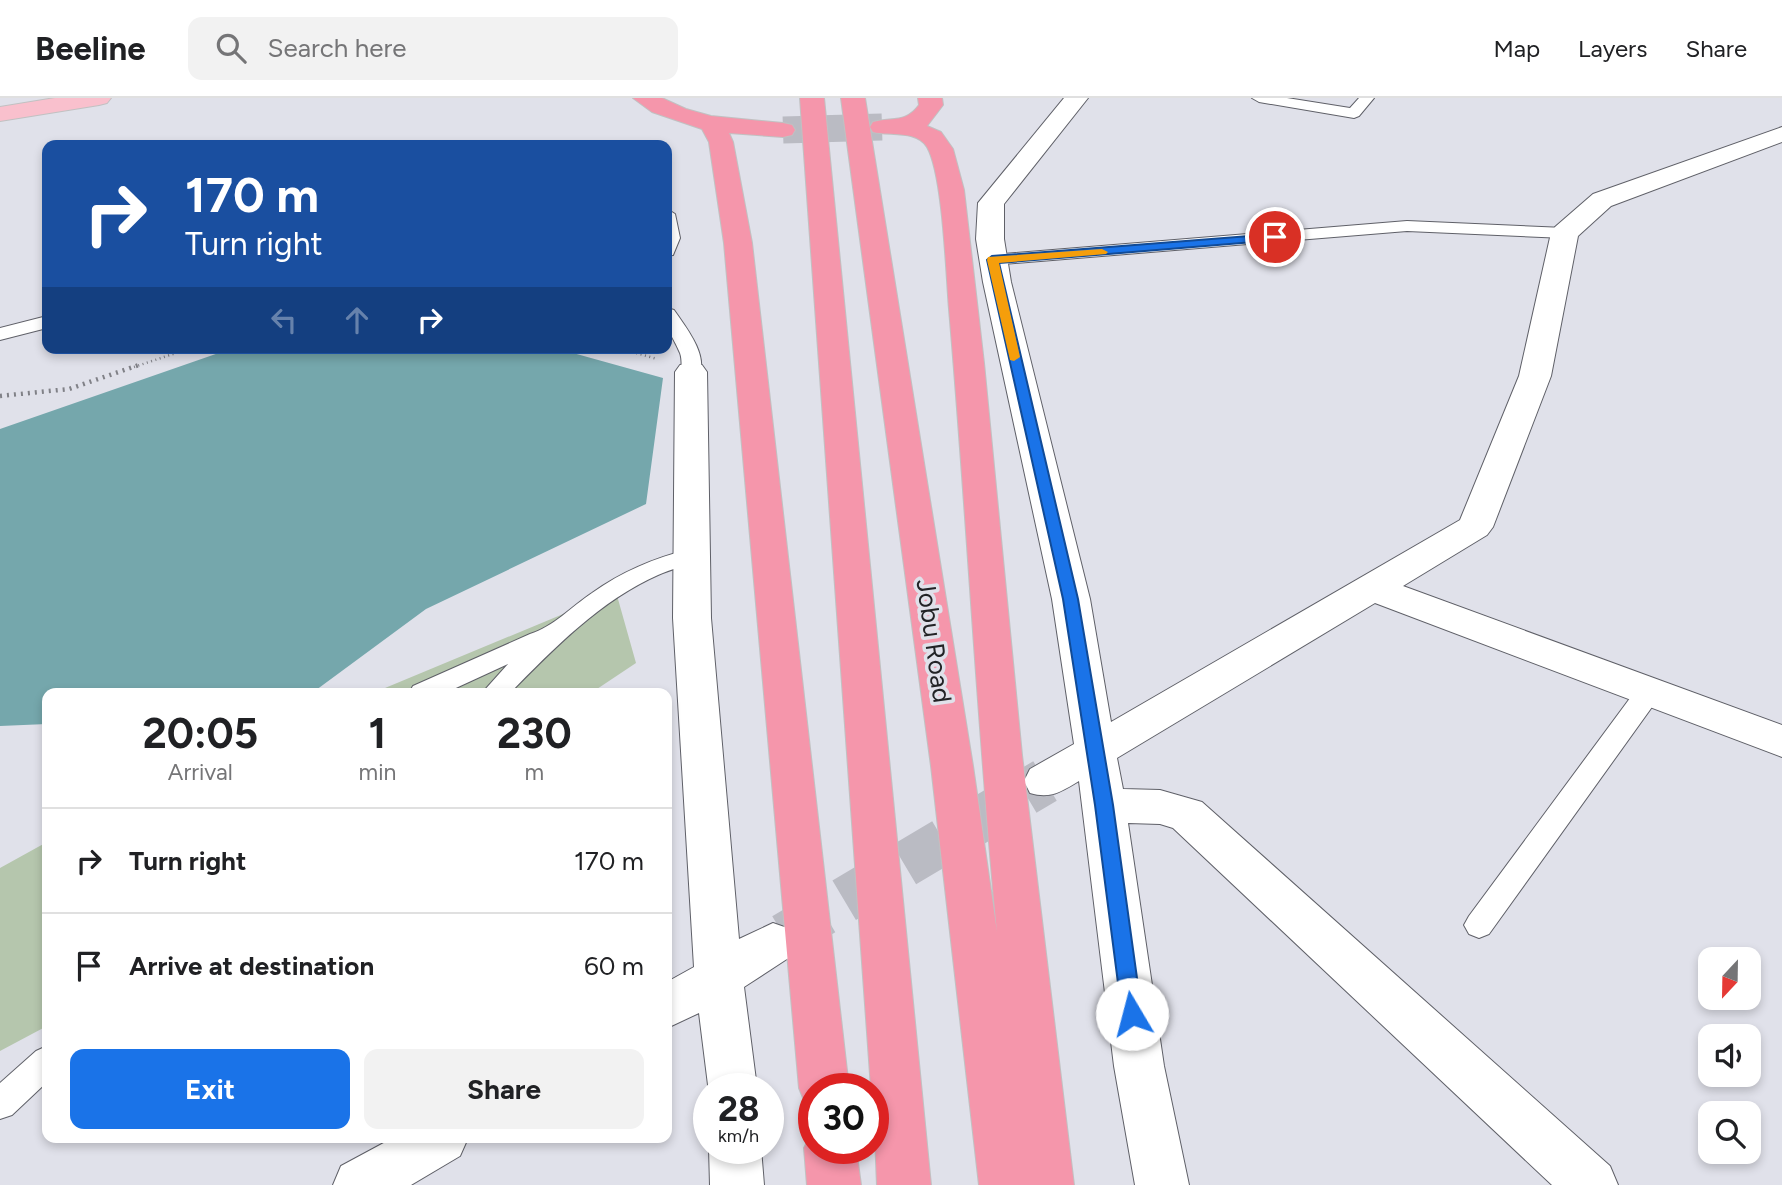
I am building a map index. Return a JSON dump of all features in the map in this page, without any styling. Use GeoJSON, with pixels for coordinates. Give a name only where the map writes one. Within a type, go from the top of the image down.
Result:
{"type":"FeatureCollection","features":[{"type":"Feature","properties":{"kind":"highway"},"geometry":{"type":"LineString","coordinates":[[645,98],[665,110],[712,124],[783,130]]}},
{"type":"Feature","properties":{"kind":"highway"},"geometry":{"type":"LineString","coordinates":[[812,98],[904,1185]]}},
{"type":"Feature","properties":{"kind":"highway","name":"Jobu Road"},"geometry":{"type":"LineString","coordinates":[[853,98],[952,766],[1006,1185]]}},
{"type":"Feature","properties":{"kind":"highway"},"geometry":{"type":"LineString","coordinates":[[907,117],[932,137],[941,149],[951,190],[969,363],[1001,755],[1046,1185]]}},
{"type":"Feature","properties":{"kind":"highway"},"geometry":{"type":"LineString","coordinates":[[712,124],[721,142],[738,243],[822,1073]]}},
{"type":"Feature","properties":{"kind":"highway"},"geometry":{"type":"LineString","coordinates":[[832,1164],[834,1185]]}},
{"type":"Feature","properties":{"kind":"main road"},"geometry":{"type":"LineString","coordinates":[[0,114],[99,98]]}},
{"type":"Feature","properties":{"kind":"street"},"geometry":{"type":"LineString","coordinates":[[1076,98],[991,203],[992,260],[1071,599],[1104,805],[1139,1066],[1162,1185]]}},
{"type":"Feature","properties":{"kind":"street"},"geometry":{"type":"LineString","coordinates":[[1045,781],[1475,527],[1535,376],[1565,233],[1602,200],[1782,134]]}},
{"type":"Feature","properties":{"kind":"street"},"geometry":{"type":"LineString","coordinates":[[691,372],[692,618],[719,978],[730,1073]]}},
{"type":"Feature","properties":{"kind":"street"},"geometry":{"type":"LineString","coordinates":[[1376,586],[1395,598],[1782,741]]}},
{"type":"Feature","properties":{"kind":"street"},"geometry":{"type":"LineString","coordinates":[[1104,805],[1160,807],[1186,814],[1591,1185]]}},
{"type":"Feature","properties":{"kind":"street"},"geometry":{"type":"LineString","coordinates":[[672,1003],[719,978],[773,943]]}},
{"type":"Feature","properties":{"kind":"street"},"geometry":{"type":"LineString","coordinates":[[360,1185],[433,1143]]}},
{"type":"Feature","properties":{"kind":"street"},"geometry":{"type":"LineString","coordinates":[[736,1164],[737,1185]]}},
{"type":"Feature","properties":{"kind":"lane"},"geometry":{"type":"LineString","coordinates":[[1259,98],[1354,113],[1367,98]]}},
{"type":"Feature","properties":{"kind":"lane"},"geometry":{"type":"LineString","coordinates":[[992,260],[1406,226],[1565,233]]}},
{"type":"Feature","properties":{"kind":"lane"},"geometry":{"type":"LineString","coordinates":[[672,323],[691,355],[691,372]]}},
{"type":"Feature","properties":{"kind":"lane"},"geometry":{"type":"LineString","coordinates":[[0,334],[42,324]]}},
{"type":"Feature","properties":{"kind":"lane"},"geometry":{"type":"LineString","coordinates":[[500,688],[562,629],[640,574],[658,565],[691,557]]}},
{"type":"Feature","properties":{"kind":"lane"},"geometry":{"type":"LineString","coordinates":[[433,688],[562,629]]}},
{"type":"Feature","properties":{"kind":"lane"},"geometry":{"type":"LineString","coordinates":[[1479,925],[1648,693]]}},
{"type":"Feature","properties":{"kind":"lane"},"geometry":{"type":"LineString","coordinates":[[0,1104],[42,1066]]}},
{"type":"Feature","properties":{"kind":"path"},"geometry":{"type":"LineString","coordinates":[[0,396],[69,389],[173,354]]}},
{"type":"Feature","properties":{"kind":"green space"},"geometry":{"type":"Polygon","coordinates":[[[616,592],[636,663],[598,688],[385,688],[616,592]]]}},
{"type":"Feature","properties":{"kind":"green space"},"geometry":{"type":"Polygon","coordinates":[[[42,845],[42,1029],[0,1051],[0,868],[42,845]]]}},
{"type":"Feature","properties":{"kind":"water"},"geometry":{"type":"Polygon","coordinates":[[[216,354],[577,354],[663,378],[646,504],[426,609],[319,688],[42,688],[42,724],[0,726],[0,429],[216,354]]]}},
{"type":"Feature","properties":{"kind":"tunnel"},"geometry":{"type":"LineString","coordinates":[[783,130],[882,127]]}},
{"type":"Feature","properties":{"kind":"tunnel"},"geometry":{"type":"LineString","coordinates":[[784,936],[1045,781]]}},
{"type":"Feature","properties":{"kind":"slow traffic"},"geometry":{"type":"LineString","coordinates":[[1014,357],[992,260],[1102,252]]}},
{"type":"Feature","properties":{"kind":"route"},"geometry":{"type":"LineString","coordinates":[[1132,1014],[1104,805],[1071,599],[992,260],[1275,237]]}}]}
